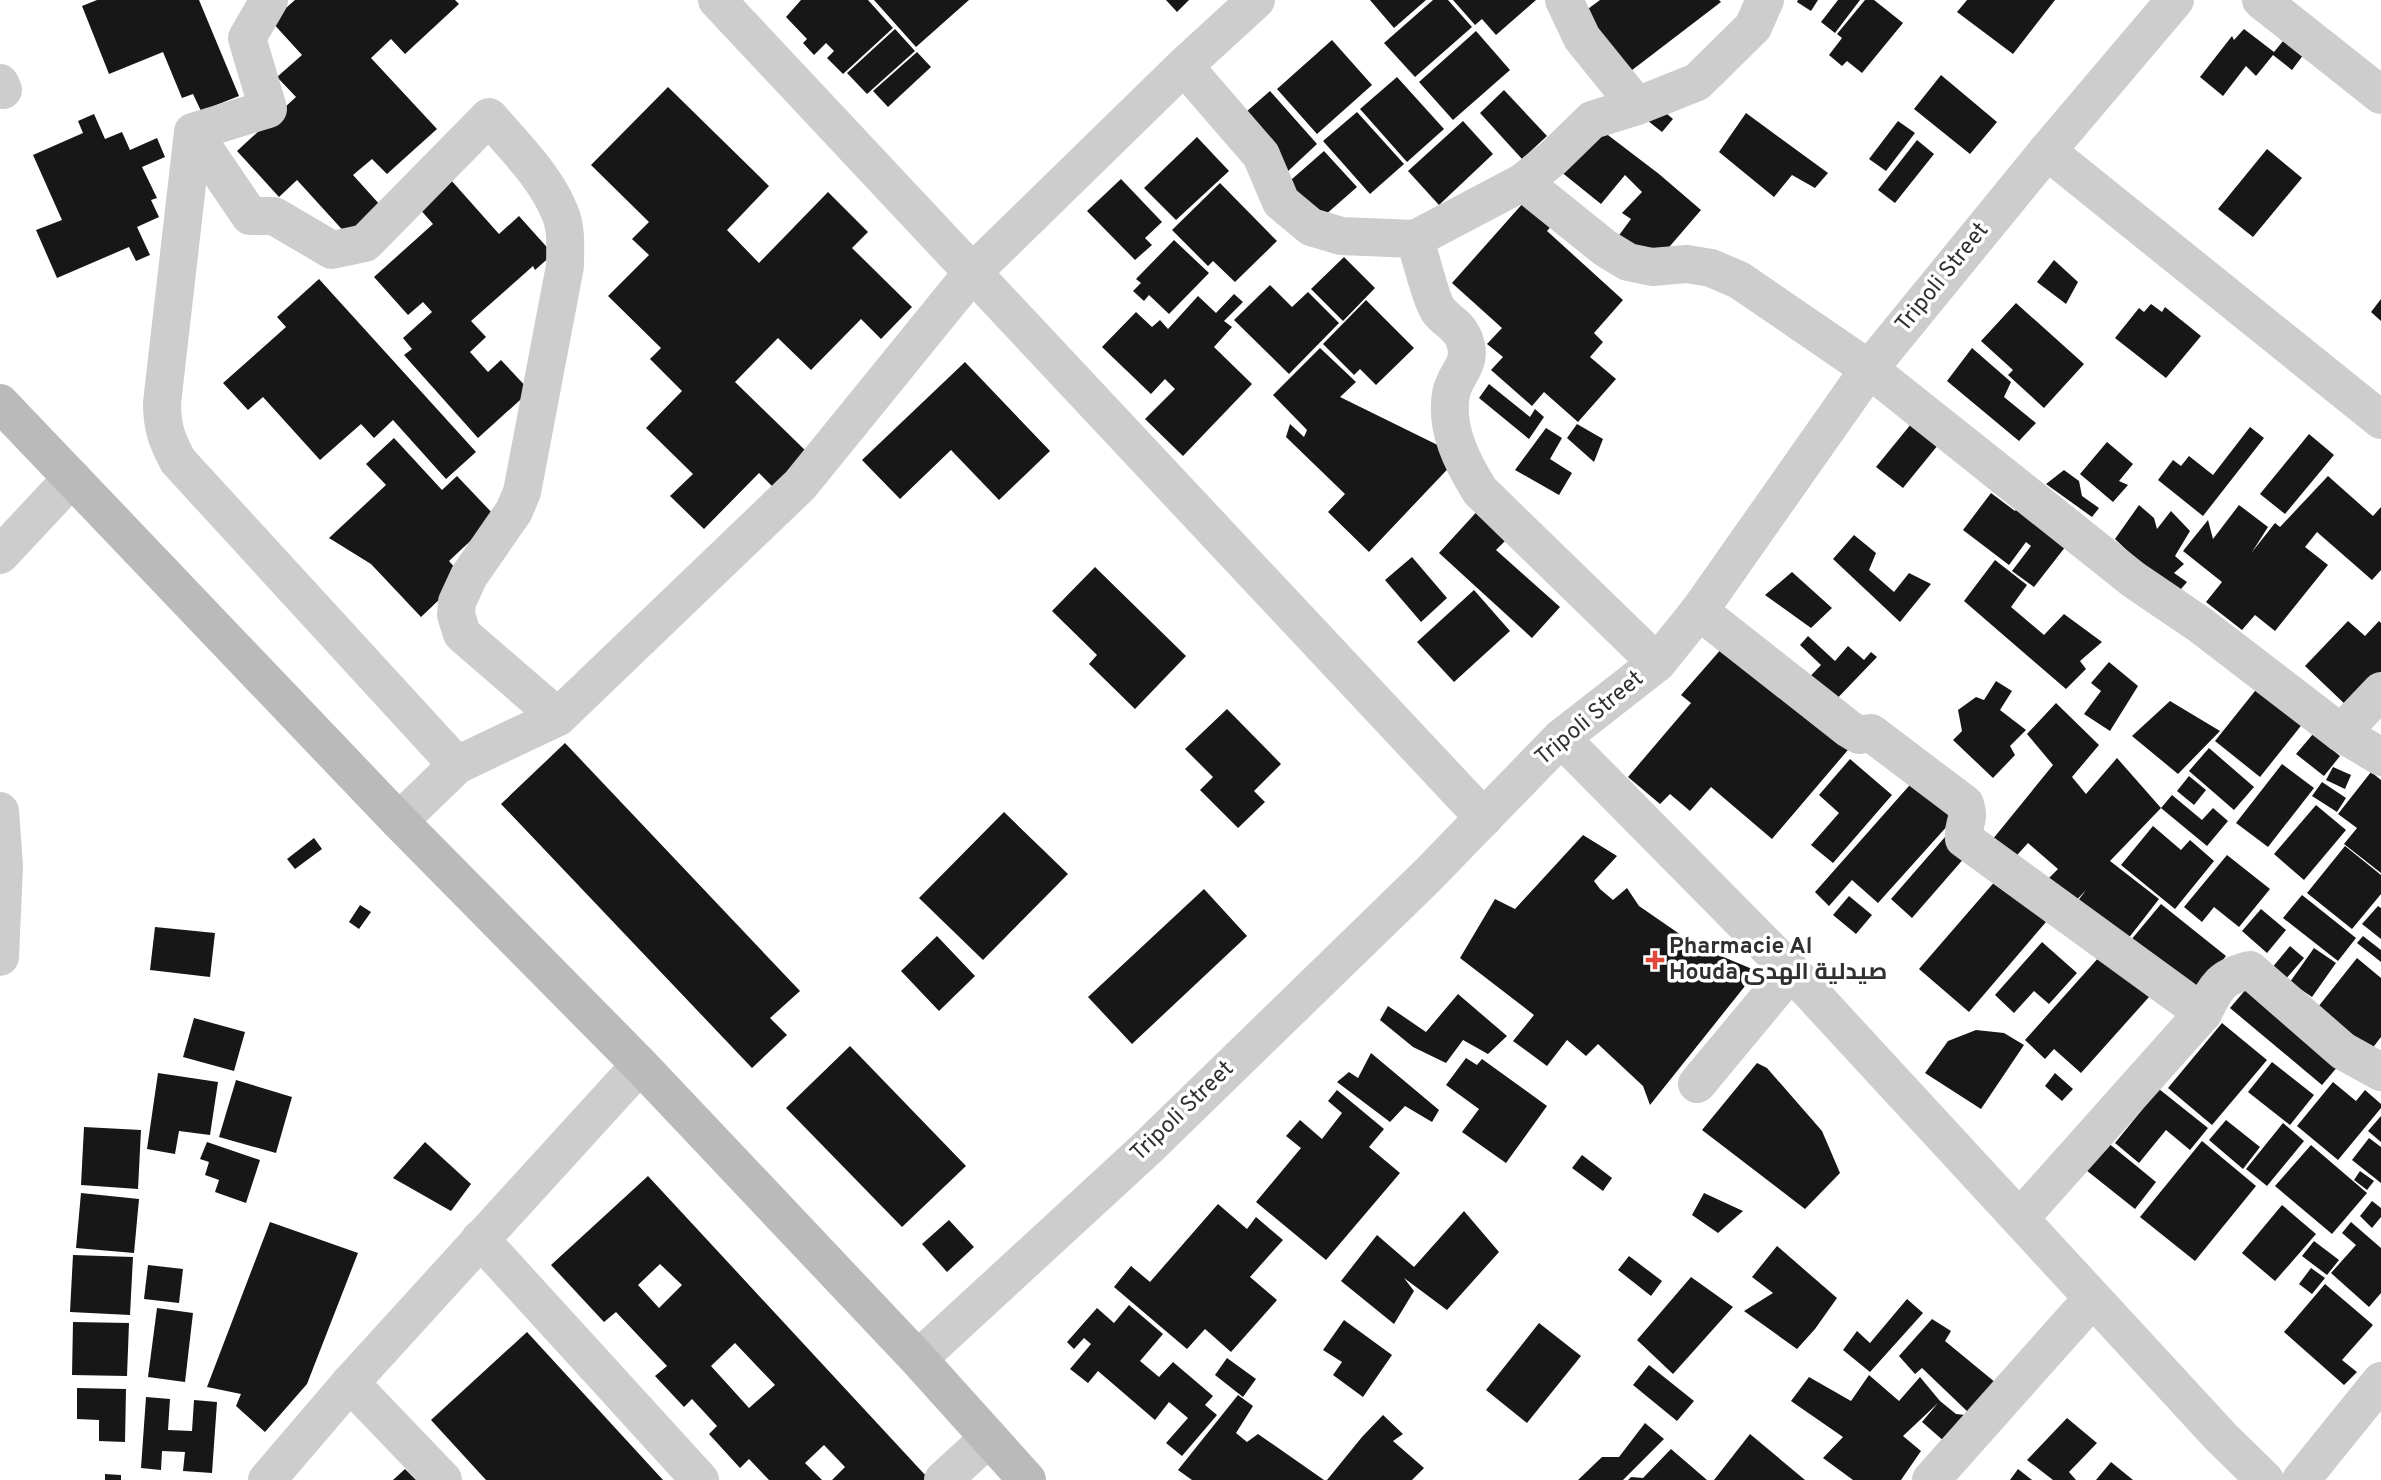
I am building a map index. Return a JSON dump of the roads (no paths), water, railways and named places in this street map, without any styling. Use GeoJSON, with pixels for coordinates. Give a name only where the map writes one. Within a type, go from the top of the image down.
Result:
{"type":"FeatureCollection","features":[{"type":"Feature","properties":{"kind":"main road"},"geometry":{"type":"LineString","coordinates":[[0,403],[399,821],[640,1065],[918,1359],[1027,1480]]}},
{"type":"Feature","properties":{"kind":"street"},"geometry":{"type":"LineString","coordinates":[[193,132],[268,109],[247,38],[268,0]]}},
{"type":"Feature","properties":{"kind":"street"},"geometry":{"type":"LineString","coordinates":[[717,0],[753,16],[973,272],[1484,818]]}},
{"type":"Feature","properties":{"kind":"street"},"geometry":{"type":"LineString","coordinates":[[399,821],[457,765],[558,717],[800,485],[973,272],[1184,66],[1256,0]]}},
{"type":"Feature","properties":{"kind":"street"},"geometry":{"type":"LineString","coordinates":[[1563,0],[1582,38],[1637,106]]}},
{"type":"Feature","properties":{"kind":"street"},"geometry":{"type":"LineString","coordinates":[[1184,66],[1261,155],[1281,202],[1311,227],[1342,236],[1415,239],[1523,182],[1553,158],[1592,120],[1637,106],[1697,82],[1753,27],[1765,0]]}},
{"type":"Feature","properties":{"kind":"street","name":"Tripoli Street"},"geometry":{"type":"LineString","coordinates":[[918,1359],[1146,1149],[1427,876],[1561,738],[1657,663],[1699,611],[1869,369],[2047,150],[2175,0]]}},
{"type":"Feature","properties":{"kind":"street"},"geometry":{"type":"LineString","coordinates":[[2261,0],[2381,94]]}},
{"type":"Feature","properties":{"kind":"street"},"geometry":{"type":"LineString","coordinates":[[193,132],[250,216],[274,216],[332,250],[365,243],[489,117],[549,190],[561,214],[566,240],[565,266],[522,492],[514,511],[469,576],[457,602],[456,615],[462,634],[558,717]]}},
{"type":"Feature","properties":{"kind":"street"},"geometry":{"type":"LineString","coordinates":[[193,132],[162,403],[165,437],[178,461],[457,765]]}},
{"type":"Feature","properties":{"kind":"street"},"geometry":{"type":"LineString","coordinates":[[2047,150],[2381,420]]}},
{"type":"Feature","properties":{"kind":"street"},"geometry":{"type":"LineString","coordinates":[[1523,182],[1605,248],[1628,262],[1652,267],[1687,264],[1711,268],[1730,276],[1869,369],[2134,580],[2199,624],[2341,733],[2381,757]]}},
{"type":"Feature","properties":{"kind":"street"},"geometry":{"type":"LineString","coordinates":[[1415,239],[1438,311],[1452,321],[1464,338],[1468,361],[1451,392],[1450,418],[1466,468],[1480,491],[1657,663]]}},
{"type":"Feature","properties":{"kind":"street"},"geometry":{"type":"LineString","coordinates":[[0,555],[72,478]]}},
{"type":"Feature","properties":{"kind":"street"},"geometry":{"type":"LineString","coordinates":[[1699,611],[1849,729],[1859,735],[1871,733],[1965,804],[1969,815],[1963,832],[1964,839],[2203,1013]]}},
{"type":"Feature","properties":{"kind":"street"},"geometry":{"type":"LineString","coordinates":[[2341,733],[2381,691]]}},
{"type":"Feature","properties":{"kind":"street"},"geometry":{"type":"LineString","coordinates":[[1561,738],[1791,971],[2221,1437],[2265,1480]]}},
{"type":"Feature","properties":{"kind":"street"},"geometry":{"type":"LineString","coordinates":[[0,811],[4,866],[0,957]]}},
{"type":"Feature","properties":{"kind":"street"},"geometry":{"type":"LineString","coordinates":[[2020,1218],[2203,1013],[2217,986],[2237,973],[2250,970],[2343,1051],[2381,1072]]}},
{"type":"Feature","properties":{"kind":"street"},"geometry":{"type":"LineString","coordinates":[[1697,1083],[1791,971]]}},
{"type":"Feature","properties":{"kind":"street"},"geometry":{"type":"LineString","coordinates":[[267,1480],[350,1383],[640,1065]]}},
{"type":"Feature","properties":{"kind":"street"},"geometry":{"type":"LineString","coordinates":[[480,1239],[700,1480]]}},
{"type":"Feature","properties":{"kind":"street"},"geometry":{"type":"LineString","coordinates":[[1930,1480],[2092,1298]]}},
{"type":"Feature","properties":{"kind":"street"},"geometry":{"type":"LineString","coordinates":[[2301,1480],[2381,1381]]}},
{"type":"Feature","properties":{"kind":"street"},"geometry":{"type":"LineString","coordinates":[[350,1383],[443,1480]]}},
{"type":"Feature","properties":{"kind":"street"},"geometry":{"type":"LineString","coordinates":[[943,1480],[989,1438]]}},
{"type":"Feature","properties":{"kind":"place","name":"Pharmacie Al Houda صيدلية الهدى"},"geometry":{"type":"Point","coordinates":[1655,960]}}]}
